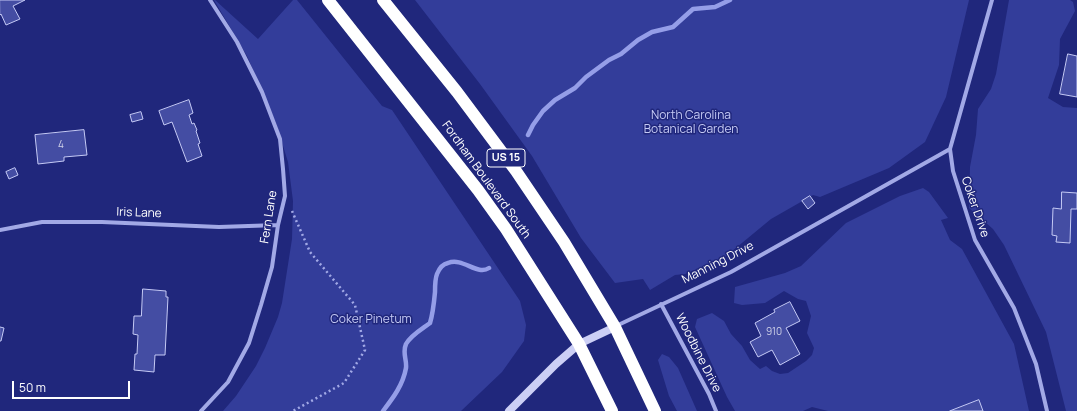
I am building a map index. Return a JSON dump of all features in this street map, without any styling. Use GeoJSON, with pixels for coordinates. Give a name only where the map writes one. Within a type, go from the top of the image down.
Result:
{"type":"FeatureCollection","features":[{"type":"Feature","properties":{"kind":"highway","name":"Fordham Boulevard South"},"geometry":{"type":"LineString","coordinates":[[328,0],[478,190],[506,229],[579,344],[612,411]]}},
{"type":"Feature","properties":{"kind":"highway","name":"US 15"},"geometry":{"type":"LineString","coordinates":[[383,0],[457,92],[516,171],[564,242],[615,327],[655,411]]}},
{"type":"Feature","properties":{"kind":"street","name":"Fern Lane"},"geometry":{"type":"LineString","coordinates":[[201,411],[228,382],[249,342],[272,266],[278,225],[285,196],[280,139],[262,92],[237,42],[210,0]]}},
{"type":"Feature","properties":{"kind":"street","name":"Coker Drive"},"geometry":{"type":"LineString","coordinates":[[992,0],[950,149],[953,171],[975,240],[1014,308],[1036,364],[1047,411]]}},
{"type":"Feature","properties":{"kind":"street","name":"Manning Drive"},"geometry":{"type":"LineString","coordinates":[[509,411],[556,364],[579,344],[731,272],[950,149]]}},
{"type":"Feature","properties":{"kind":"street","name":"Iris Lane"},"geometry":{"type":"LineString","coordinates":[[0,230],[42,222],[102,222],[219,226],[278,225]]}},
{"type":"Feature","properties":{"kind":"street","name":"Woodbine Drive"},"geometry":{"type":"LineString","coordinates":[[661,304],[702,380],[716,411]]}},
{"type":"Feature","properties":{"kind":"path"},"geometry":{"type":"LineString","coordinates":[[285,196],[310,252],[355,305],[365,350],[344,383],[293,411]]}},
{"type":"Feature","properties":{"kind":"green space","name":"Coker Pinetum"},"geometry":{"type":"Polygon","coordinates":[[[214,0],[258,39],[293,0],[297,0],[382,106],[392,110],[520,301],[526,325],[524,341],[502,372],[461,411],[223,411],[236,396],[256,366],[278,317],[282,303],[292,239],[293,201],[288,162],[276,123],[247,56],[214,0]]]}},
{"type":"Feature","properties":{"kind":"green space","name":"North Carolina Botanical Garden"},"geometry":{"type":"Polygon","coordinates":[[[415,0],[969,0],[946,97],[925,142],[889,168],[820,197],[813,195],[771,219],[725,257],[685,274],[675,275],[650,290],[643,279],[615,283],[581,238],[532,156],[480,84],[415,0]]]}},
{"type":"Feature","properties":{"kind":"green space"},"geometry":{"type":"Polygon","coordinates":[[[1009,0],[1070,0],[1073,2],[1075,11],[1060,39],[1059,65],[1048,98],[1063,107],[1077,108],[1077,411],[1066,411],[1046,332],[1004,245],[993,229],[969,208],[970,167],[976,135],[978,109],[991,89],[996,74],[1009,0]]]}},
{"type":"Feature","properties":{"kind":"green space"},"geometry":{"type":"Polygon","coordinates":[[[923,188],[929,192],[948,218],[941,220],[950,240],[962,249],[1014,344],[1029,411],[828,411],[812,407],[803,411],[735,411],[727,397],[695,327],[697,319],[712,313],[724,321],[731,334],[742,346],[750,360],[760,369],[766,366],[772,371],[780,374],[788,373],[806,361],[812,355],[814,348],[807,333],[811,316],[806,301],[798,299],[784,291],[765,303],[742,305],[734,303],[735,287],[785,273],[801,266],[846,223],[900,196],[923,188]]]}},
{"type":"Feature","properties":{"kind":"green space"},"geometry":{"type":"Polygon","coordinates":[[[662,354],[669,357],[678,368],[697,411],[677,411],[669,396],[658,360],[662,354]]]}},
{"type":"Feature","properties":{"kind":"building"},"geometry":{"type":"Polygon","coordinates":[[[0,0],[25,0],[13,6],[20,19],[6,25],[1,14],[0,15],[0,0]]]}},
{"type":"Feature","properties":{"kind":"building"},"geometry":{"type":"Polygon","coordinates":[[[1068,54],[1077,56],[1077,97],[1060,94],[1068,54]]]}},
{"type":"Feature","properties":{"kind":"building"},"geometry":{"type":"Polygon","coordinates":[[[189,100],[193,113],[189,115],[192,124],[194,123],[197,130],[200,143],[198,144],[202,156],[187,162],[172,122],[164,125],[159,111],[189,100]]]}},
{"type":"Feature","properties":{"kind":"building"},"geometry":{"type":"Polygon","coordinates":[[[141,112],[143,119],[132,122],[130,115],[141,112]]]}},
{"type":"Feature","properties":{"kind":"building"},"geometry":{"type":"Polygon","coordinates":[[[84,130],[87,155],[64,157],[64,161],[38,164],[35,135],[84,130]]]}},
{"type":"Feature","properties":{"kind":"building"},"geometry":{"type":"Polygon","coordinates":[[[15,168],[18,175],[9,179],[6,172],[15,168]]]}},
{"type":"Feature","properties":{"kind":"building"},"geometry":{"type":"Polygon","coordinates":[[[1062,192],[1077,193],[1077,209],[1071,209],[1070,243],[1056,242],[1057,236],[1052,235],[1053,208],[1061,209],[1062,192]]]}},
{"type":"Feature","properties":{"kind":"building"},"geometry":{"type":"Polygon","coordinates":[[[810,196],[815,203],[808,209],[802,201],[810,196]]]}},
{"type":"Feature","properties":{"kind":"building"},"geometry":{"type":"Polygon","coordinates":[[[143,289],[166,291],[166,297],[168,297],[165,355],[155,355],[154,372],[134,370],[138,335],[133,334],[134,316],[141,316],[143,289]]]}},
{"type":"Feature","properties":{"kind":"building"},"geometry":{"type":"Polygon","coordinates":[[[790,302],[800,321],[786,328],[800,354],[780,365],[772,350],[758,357],[750,342],[761,336],[755,323],[775,312],[774,310],[790,302]]]}},
{"type":"Feature","properties":{"kind":"building"},"geometry":{"type":"Polygon","coordinates":[[[0,327],[4,328],[1,341],[0,341],[0,327]]]}},
{"type":"Feature","properties":{"kind":"building"},"geometry":{"type":"Polygon","coordinates":[[[979,400],[983,411],[950,411],[979,400]]]}},
{"type":"Feature","properties":{"kind":"waterway"},"geometry":{"type":"LineString","coordinates":[[528,135],[543,111],[555,100],[575,88],[586,77],[609,60],[621,54],[638,40],[652,32],[673,27],[693,9],[715,7],[730,0]]}},
{"type":"Feature","properties":{"kind":"waterway"},"geometry":{"type":"LineString","coordinates":[[383,411],[403,380],[406,368],[404,350],[406,344],[414,335],[430,323],[434,304],[436,278],[440,269],[446,264],[454,262],[459,262],[480,270],[489,268]]}}]}
